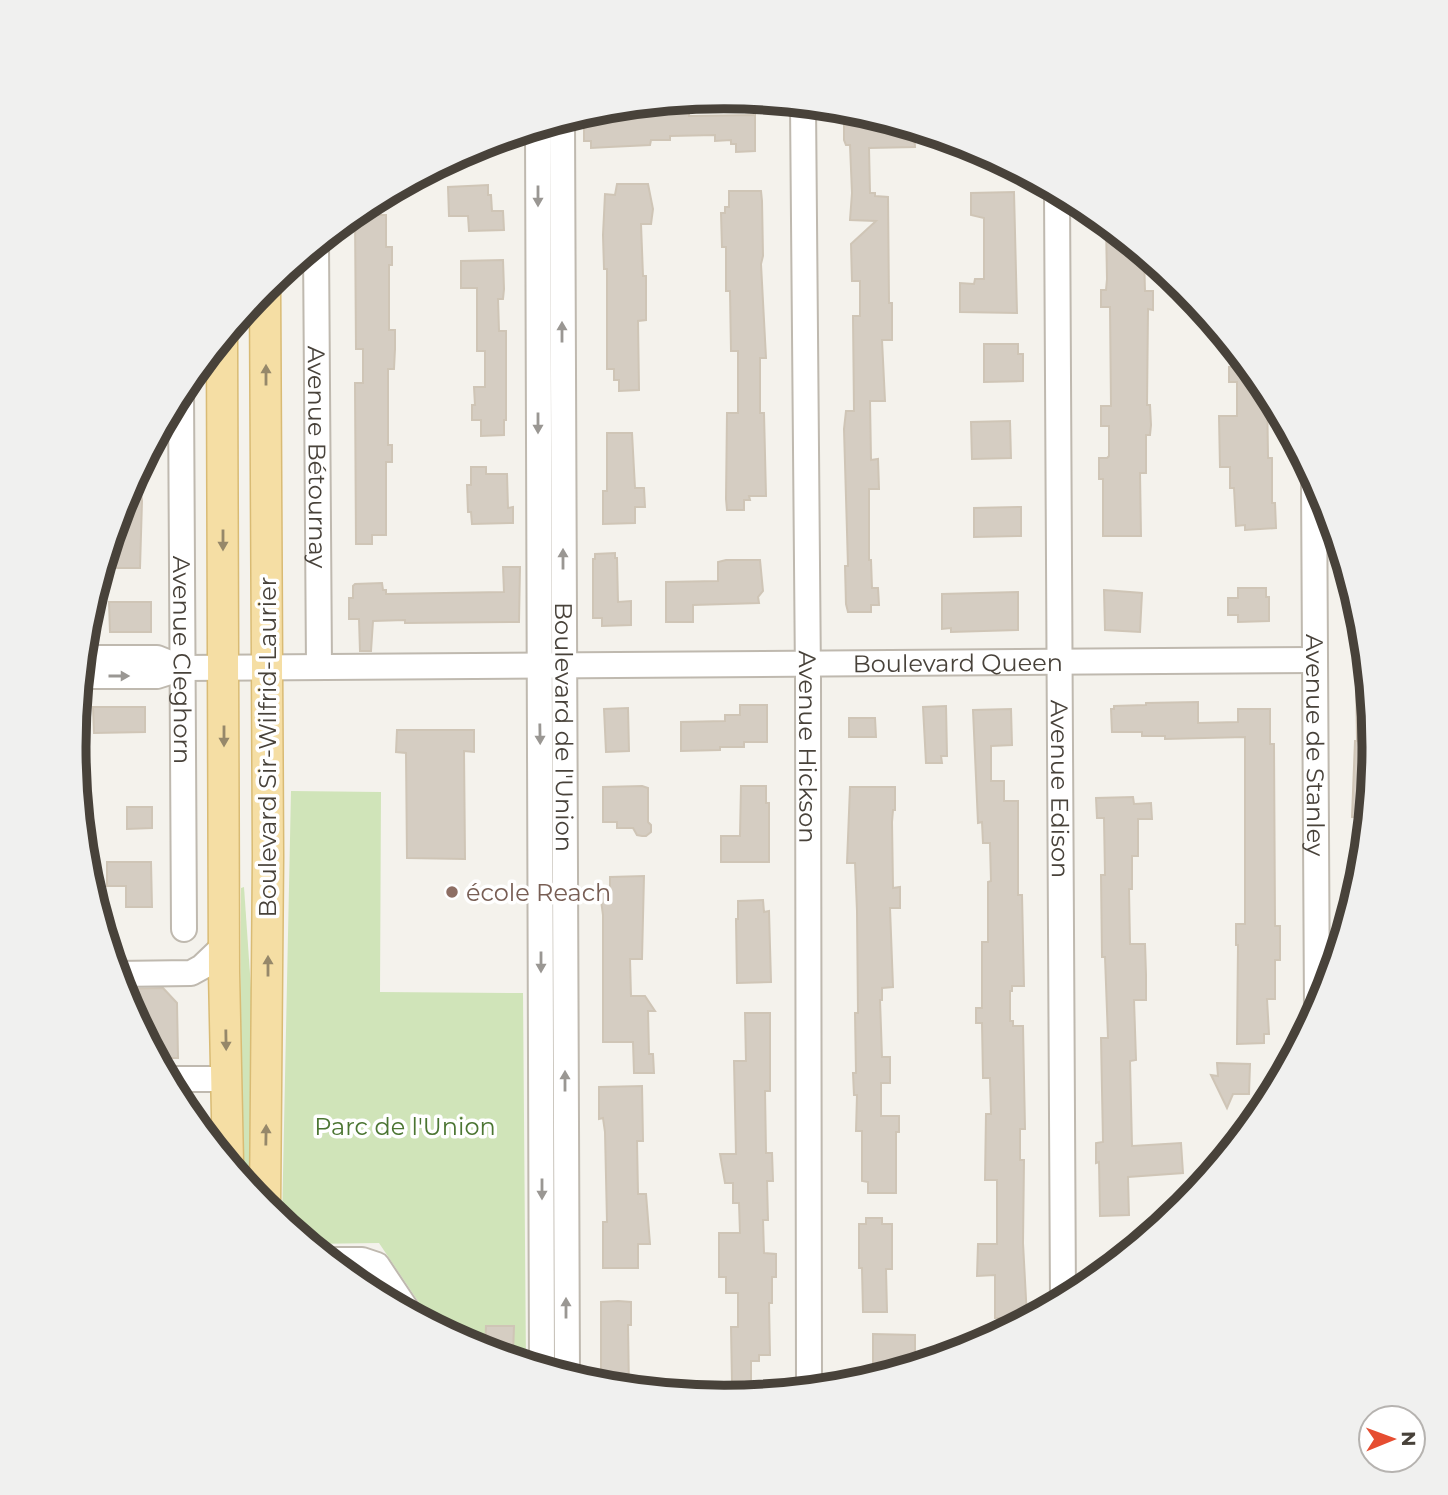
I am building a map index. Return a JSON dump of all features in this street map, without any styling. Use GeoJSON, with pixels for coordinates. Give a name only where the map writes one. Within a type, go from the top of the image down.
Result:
{"type":"FeatureCollection","features":[{"type":"Feature","properties":{"kind":"main road","name":"Boulevard Sir-Wilfrid-Laurier"},"geometry":{"type":"LineString","coordinates":[[265,304],[268,667],[265,1191]]}},
{"type":"Feature","properties":{"kind":"main road","name":"Boulevard Sir-Wilfrid-Laurier"},"geometry":{"type":"LineString","coordinates":[[222,354],[224,946],[228,1148]]}},
{"type":"Feature","properties":{"kind":"street","name":"Avenue Hickson"},"geometry":{"type":"LineString","coordinates":[[803,115],[808,664],[809,1380]]}},
{"type":"Feature","properties":{"kind":"street","name":"Boulevard de l'Union"},"geometry":{"type":"LineString","coordinates":[[542,1359],[551,666],[562,130]]}},
{"type":"Feature","properties":{"kind":"street","name":"Boulevard de l'Union"},"geometry":{"type":"LineString","coordinates":[[538,137],[567,1366]]}},
{"type":"Feature","properties":{"kind":"street","name":"Avenue Edison"},"geometry":{"type":"LineString","coordinates":[[1057,204],[1063,1288]]}},
{"type":"Feature","properties":{"kind":"street","name":"Avenue Bétournay"},"geometry":{"type":"LineString","coordinates":[[316,257],[319,667]]}},
{"type":"Feature","properties":{"kind":"street","name":"Avenue Cleghorn"},"geometry":{"type":"LineString","coordinates":[[181,412],[184,929]]}},
{"type":"Feature","properties":{"kind":"street","name":"Avenue de Stanley"},"geometry":{"type":"LineString","coordinates":[[1314,503],[1317,984]]}},
{"type":"Feature","properties":{"kind":"street","name":"Boulevard Queen"},"geometry":{"type":"LineString","coordinates":[[92,658],[157,658],[182,668]]}},
{"type":"Feature","properties":{"kind":"street","name":"Boulevard Queen"},"geometry":{"type":"LineString","coordinates":[[90,676],[157,676],[182,668],[1315,660]]}},
{"type":"Feature","properties":{"kind":"street"},"geometry":{"type":"LineString","coordinates":[[128,974],[178,974],[197,971],[224,946]]}},
{"type":"Feature","properties":{"kind":"street"},"geometry":{"type":"LineString","coordinates":[[179,1079],[226,1079]]}},
{"type":"Feature","properties":{"kind":"street"},"geometry":{"type":"LineString","coordinates":[[344,1260],[362,1260],[377,1265],[397,1295]]}},
{"type":"Feature","properties":{"kind":"green space","name":"Parc de l'Union"},"geometry":{"type":"Polygon","coordinates":[[[291,791],[381,792],[380,992],[523,993],[526,1354],[480,1337],[424,1310],[379,1243],[323,1244],[282,1208],[291,791]]]}},
{"type":"Feature","properties":{"kind":"green space"},"geometry":{"type":"Polygon","coordinates":[[[244,887],[254,1032],[253,1178],[243,1166],[241,888],[244,887]]]}},
{"type":"Feature","properties":{"kind":"building"},"geometry":{"type":"Polygon","coordinates":[[[689,111],[689,116],[755,115],[755,151],[736,152],[736,144],[731,144],[731,140],[715,141],[715,135],[670,136],[670,140],[651,140],[650,145],[591,148],[591,141],[584,141],[584,125],[641,115],[689,111]]]}},
{"type":"Feature","properties":{"kind":"building"},"geometry":{"type":"Polygon","coordinates":[[[844,121],[915,139],[915,147],[869,148],[870,193],[888,197],[889,303],[892,303],[892,340],[882,340],[885,401],[870,401],[871,460],[878,459],[879,489],[869,489],[869,560],[872,588],[878,588],[879,605],[871,605],[871,612],[848,612],[846,604],[845,566],[848,566],[844,429],[846,411],[854,411],[853,316],[860,316],[860,281],[852,281],[851,244],[876,221],[850,220],[850,145],[846,145],[844,121]]]}},
{"type":"Feature","properties":{"kind":"building"},"geometry":{"type":"Polygon","coordinates":[[[617,184],[648,184],[653,209],[651,224],[641,224],[643,276],[646,276],[646,320],[638,321],[639,390],[619,391],[619,380],[614,380],[614,369],[607,369],[607,269],[604,269],[603,235],[605,194],[615,195],[617,184]]]}},
{"type":"Feature","properties":{"kind":"building"},"geometry":{"type":"Polygon","coordinates":[[[488,185],[492,211],[503,211],[504,230],[469,231],[468,216],[449,216],[448,187],[488,185]]]}},
{"type":"Feature","properties":{"kind":"building"},"geometry":{"type":"Polygon","coordinates":[[[729,191],[761,191],[762,201],[761,264],[766,358],[760,358],[760,413],[764,413],[766,496],[749,496],[750,500],[744,500],[744,510],[727,510],[726,499],[727,413],[738,413],[738,351],[731,351],[730,291],[726,291],[726,247],[722,247],[721,213],[725,213],[725,207],[729,207],[729,191]]]}},
{"type":"Feature","properties":{"kind":"building"},"geometry":{"type":"Polygon","coordinates":[[[1014,192],[1017,313],[960,312],[960,283],[974,284],[975,279],[984,279],[984,218],[971,215],[971,193],[1014,192]]]}},
{"type":"Feature","properties":{"kind":"building"},"geometry":{"type":"Polygon","coordinates":[[[372,215],[386,215],[386,247],[392,247],[392,265],[389,265],[389,330],[395,330],[394,369],[388,369],[388,445],[392,445],[392,462],[386,462],[386,535],[372,535],[372,544],[356,544],[355,383],[363,383],[363,349],[356,349],[355,227],[372,215]]]}},
{"type":"Feature","properties":{"kind":"building"},"geometry":{"type":"Polygon","coordinates":[[[1106,236],[1144,267],[1145,291],[1153,291],[1153,310],[1148,309],[1147,405],[1150,405],[1151,425],[1150,435],[1146,435],[1146,473],[1140,473],[1141,536],[1103,536],[1103,479],[1099,479],[1099,458],[1109,456],[1109,426],[1101,426],[1101,406],[1111,406],[1110,307],[1101,307],[1101,290],[1106,290],[1106,236]]]}},
{"type":"Feature","properties":{"kind":"building"},"geometry":{"type":"Polygon","coordinates":[[[503,260],[503,299],[498,299],[499,331],[506,331],[506,420],[504,435],[481,436],[481,420],[472,420],[472,405],[475,405],[474,387],[485,387],[485,351],[477,351],[477,288],[461,288],[461,261],[503,260]]]}},
{"type":"Feature","properties":{"kind":"building"},"geometry":{"type":"Polygon","coordinates":[[[984,344],[1018,344],[1018,354],[1023,354],[1023,381],[984,382],[984,344]]]}},
{"type":"Feature","properties":{"kind":"building"},"geometry":{"type":"Polygon","coordinates":[[[1229,367],[1236,367],[1267,413],[1268,458],[1272,458],[1272,503],[1275,503],[1276,528],[1245,530],[1245,525],[1236,526],[1234,488],[1230,488],[1230,467],[1220,467],[1219,416],[1237,416],[1237,382],[1229,382],[1229,367]]]}},
{"type":"Feature","properties":{"kind":"building"},"geometry":{"type":"Polygon","coordinates":[[[1010,421],[1011,458],[972,459],[971,422],[1010,421]]]}},
{"type":"Feature","properties":{"kind":"building"},"geometry":{"type":"Polygon","coordinates":[[[607,433],[632,433],[635,488],[644,488],[645,507],[635,507],[635,523],[603,524],[603,491],[607,491],[607,433]]]}},
{"type":"Feature","properties":{"kind":"building"},"geometry":{"type":"Polygon","coordinates":[[[471,467],[486,467],[486,474],[507,474],[508,508],[513,507],[513,523],[472,524],[471,512],[468,512],[467,485],[471,485],[471,467]]]}},
{"type":"Feature","properties":{"kind":"building"},"geometry":{"type":"Polygon","coordinates":[[[140,489],[142,501],[140,568],[112,568],[140,489]]]}},
{"type":"Feature","properties":{"kind":"building"},"geometry":{"type":"Polygon","coordinates":[[[1021,507],[1021,536],[974,537],[974,508],[1021,507]]]}},
{"type":"Feature","properties":{"kind":"building"},"geometry":{"type":"Polygon","coordinates":[[[615,553],[618,602],[631,601],[631,625],[602,626],[602,618],[593,618],[593,559],[595,554],[615,553]]]}},
{"type":"Feature","properties":{"kind":"building"},"geometry":{"type":"Polygon","coordinates":[[[760,560],[763,591],[758,597],[759,603],[693,605],[693,622],[666,622],[666,582],[718,581],[718,562],[760,560]]]}},
{"type":"Feature","properties":{"kind":"building"},"geometry":{"type":"Polygon","coordinates":[[[503,567],[520,567],[519,622],[373,621],[371,651],[360,651],[359,619],[349,619],[349,598],[353,598],[355,584],[382,583],[386,594],[504,592],[503,567]]]}},
{"type":"Feature","properties":{"kind":"building"},"geometry":{"type":"Polygon","coordinates":[[[1238,588],[1266,588],[1266,597],[1269,597],[1269,621],[1238,622],[1238,615],[1228,615],[1228,598],[1238,598],[1238,588]]]}},
{"type":"Feature","properties":{"kind":"building"},"geometry":{"type":"Polygon","coordinates":[[[1104,590],[1142,593],[1140,632],[1105,630],[1104,590]]]}},
{"type":"Feature","properties":{"kind":"building"},"geometry":{"type":"Polygon","coordinates":[[[1018,592],[1018,630],[951,632],[951,628],[942,629],[942,594],[1018,592]]]}},
{"type":"Feature","properties":{"kind":"building"},"geometry":{"type":"Polygon","coordinates":[[[109,602],[151,602],[151,632],[110,632],[109,602]]]}},
{"type":"Feature","properties":{"kind":"building"},"geometry":{"type":"Polygon","coordinates":[[[1356,679],[1358,679],[1361,706],[1362,748],[1358,817],[1352,817],[1357,741],[1356,679]]]}},
{"type":"Feature","properties":{"kind":"building"},"geometry":{"type":"Polygon","coordinates":[[[1198,702],[1198,723],[1238,722],[1238,709],[1270,709],[1270,744],[1274,744],[1275,926],[1280,926],[1280,960],[1275,960],[1275,999],[1267,999],[1269,1034],[1264,1034],[1264,1043],[1237,1044],[1236,924],[1245,924],[1245,737],[1165,739],[1165,736],[1142,736],[1142,732],[1112,732],[1111,709],[1114,709],[1114,706],[1198,702]]]}},
{"type":"Feature","properties":{"kind":"building"},"geometry":{"type":"Polygon","coordinates":[[[740,705],[767,705],[767,742],[744,742],[744,747],[720,747],[720,750],[681,751],[681,722],[725,721],[725,715],[740,715],[740,705]]]}},
{"type":"Feature","properties":{"kind":"building"},"geometry":{"type":"Polygon","coordinates":[[[946,706],[947,756],[941,756],[942,763],[926,763],[923,707],[946,706]]]}},
{"type":"Feature","properties":{"kind":"building"},"geometry":{"type":"Polygon","coordinates":[[[93,707],[145,707],[145,732],[94,733],[93,707]]]}},
{"type":"Feature","properties":{"kind":"building"},"geometry":{"type":"Polygon","coordinates":[[[628,708],[629,751],[606,752],[604,709],[628,708]]]}},
{"type":"Feature","properties":{"kind":"building"},"geometry":{"type":"Polygon","coordinates":[[[1011,709],[1012,745],[991,746],[991,781],[1004,781],[1004,801],[1018,801],[1018,895],[1022,895],[1024,986],[1012,986],[1010,991],[1010,1021],[1013,1021],[1013,1026],[1023,1026],[1025,1129],[1020,1129],[1020,1160],[1024,1160],[1023,1243],[1027,1309],[1010,1318],[995,1318],[995,1275],[977,1276],[978,1244],[997,1244],[997,1180],[985,1180],[986,1114],[991,1114],[990,1078],[983,1078],[982,1023],[976,1023],[976,1008],[982,1008],[982,942],[988,942],[988,882],[991,881],[990,843],[983,843],[982,822],[978,823],[973,710],[1011,709]]]}},
{"type":"Feature","properties":{"kind":"building"},"geometry":{"type":"Polygon","coordinates":[[[849,718],[875,718],[876,737],[849,737],[849,718]]]}},
{"type":"Feature","properties":{"kind":"building"},"geometry":{"type":"Polygon","coordinates":[[[397,730],[474,730],[474,752],[464,751],[465,859],[407,858],[406,753],[396,752],[397,730]]]}},
{"type":"Feature","properties":{"kind":"building"},"geometry":{"type":"Polygon","coordinates":[[[741,786],[766,786],[766,803],[769,803],[769,862],[721,862],[721,836],[740,836],[741,786]]]}},
{"type":"Feature","properties":{"kind":"building"},"geometry":{"type":"Polygon","coordinates":[[[603,787],[648,788],[648,822],[651,832],[646,836],[637,835],[633,828],[617,828],[617,822],[603,822],[603,787]]]}},
{"type":"Feature","properties":{"kind":"building"},"geometry":{"type":"Polygon","coordinates":[[[850,787],[895,787],[892,822],[893,888],[900,887],[900,908],[890,908],[893,987],[882,988],[880,1000],[882,1057],[890,1057],[890,1083],[881,1083],[881,1116],[899,1116],[899,1132],[896,1132],[896,1193],[868,1193],[868,1182],[862,1181],[862,1131],[856,1131],[857,1095],[854,1095],[853,1073],[856,1073],[855,1013],[858,1013],[857,911],[855,863],[847,863],[850,787]]]}},
{"type":"Feature","properties":{"kind":"building"},"geometry":{"type":"Polygon","coordinates":[[[1133,797],[1134,804],[1151,803],[1152,819],[1138,819],[1138,856],[1132,856],[1132,889],[1129,889],[1130,944],[1145,944],[1146,975],[1146,1000],[1134,1000],[1136,1060],[1130,1061],[1132,1146],[1181,1143],[1183,1173],[1128,1177],[1129,1215],[1100,1216],[1096,1143],[1103,1142],[1101,1038],[1108,1038],[1105,957],[1102,957],[1101,875],[1105,875],[1104,818],[1097,818],[1096,798],[1133,797]]]}},
{"type":"Feature","properties":{"kind":"building"},"geometry":{"type":"Polygon","coordinates":[[[127,807],[152,807],[152,828],[127,829],[127,807]]]}},
{"type":"Feature","properties":{"kind":"building"},"geometry":{"type":"Polygon","coordinates":[[[107,862],[151,862],[152,907],[126,907],[126,886],[107,886],[107,862]]]}},
{"type":"Feature","properties":{"kind":"building"},"geometry":{"type":"Polygon","coordinates":[[[644,876],[642,959],[630,959],[631,996],[645,996],[655,1011],[648,1011],[649,1054],[653,1054],[654,1073],[634,1073],[633,1042],[603,1042],[603,915],[600,893],[610,893],[610,877],[644,876]]]}},
{"type":"Feature","properties":{"kind":"building"},"geometry":{"type":"Polygon","coordinates":[[[763,900],[764,912],[769,911],[771,982],[737,983],[738,901],[763,900]]]}},
{"type":"Feature","properties":{"kind":"building"},"geometry":{"type":"Polygon","coordinates":[[[163,988],[177,1003],[178,1058],[166,1058],[133,989],[163,988]]]}},
{"type":"Feature","properties":{"kind":"building"},"geometry":{"type":"Polygon","coordinates":[[[745,1013],[770,1013],[770,1091],[765,1091],[766,1153],[772,1153],[773,1181],[767,1181],[768,1220],[763,1220],[764,1253],[776,1254],[776,1277],[772,1277],[772,1303],[769,1303],[770,1355],[759,1355],[759,1361],[751,1361],[751,1382],[769,1381],[769,1384],[722,1386],[722,1382],[732,1382],[731,1327],[738,1327],[738,1293],[726,1293],[726,1277],[719,1277],[719,1233],[740,1233],[739,1203],[733,1203],[733,1183],[725,1183],[720,1154],[736,1154],[734,1061],[746,1061],[745,1013]]]}},
{"type":"Feature","properties":{"kind":"building"},"geometry":{"type":"Polygon","coordinates":[[[1217,1063],[1250,1064],[1249,1094],[1233,1094],[1227,1108],[1211,1075],[1218,1076],[1217,1063]]]}},
{"type":"Feature","properties":{"kind":"building"},"geometry":{"type":"Polygon","coordinates":[[[642,1086],[643,1141],[637,1141],[638,1194],[646,1194],[650,1244],[638,1244],[638,1268],[603,1268],[603,1222],[607,1222],[605,1132],[603,1118],[599,1119],[599,1087],[642,1086]]]}},
{"type":"Feature","properties":{"kind":"building"},"geometry":{"type":"Polygon","coordinates":[[[866,1218],[882,1218],[882,1224],[892,1224],[892,1269],[886,1269],[887,1312],[863,1312],[859,1224],[866,1224],[866,1218]]]}},
{"type":"Feature","properties":{"kind":"building"},"geometry":{"type":"Polygon","coordinates":[[[601,1302],[631,1302],[631,1325],[628,1325],[629,1378],[601,1373],[601,1302]]]}},
{"type":"Feature","properties":{"kind":"building"},"geometry":{"type":"Polygon","coordinates":[[[486,1326],[514,1326],[513,1350],[485,1339],[486,1326]]]}},
{"type":"Feature","properties":{"kind":"building"},"geometry":{"type":"Polygon","coordinates":[[[873,1334],[915,1335],[915,1356],[873,1368],[873,1334]]]}},
{"type":"Feature","properties":{"kind":"place","name":"école Reach"},"geometry":{"type":"Point","coordinates":[452,892]}}]}
